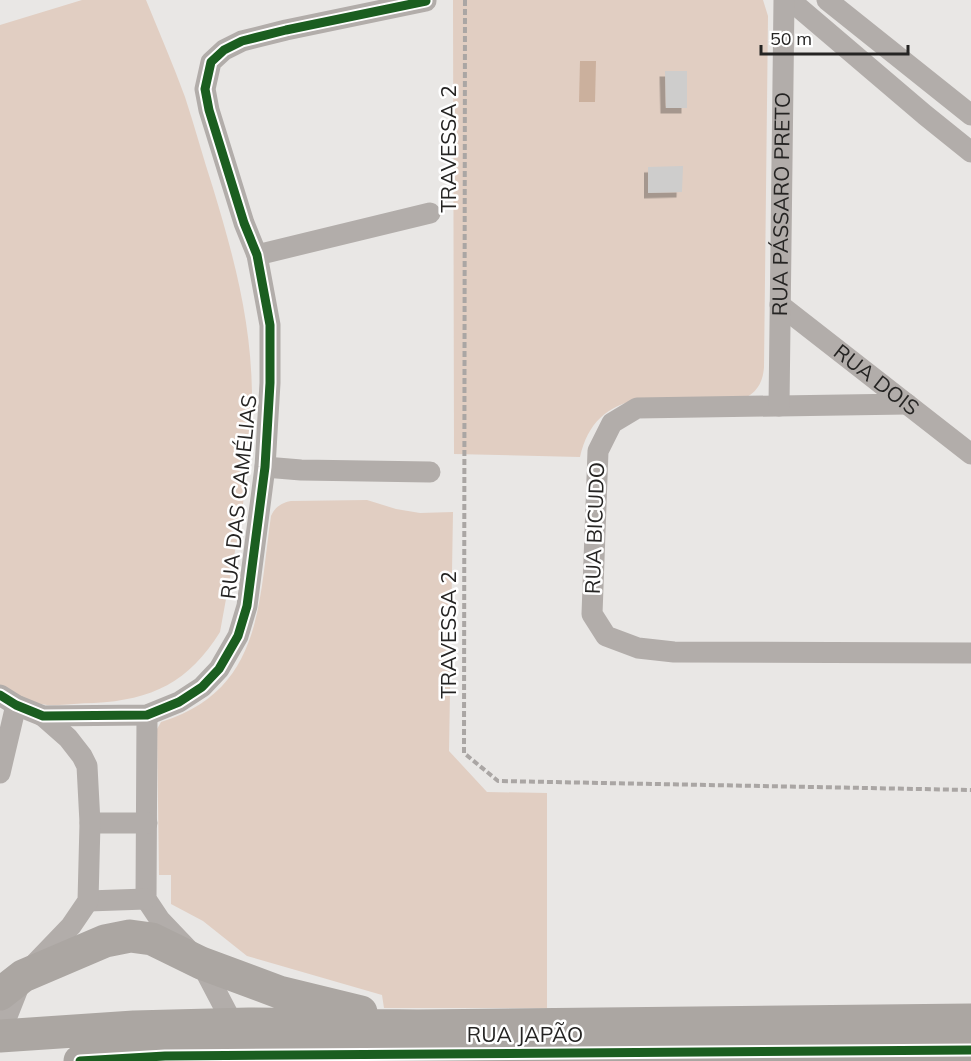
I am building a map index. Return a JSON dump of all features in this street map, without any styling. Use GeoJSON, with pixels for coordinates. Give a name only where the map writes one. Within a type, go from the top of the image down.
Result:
{"type":"FeatureCollection","features":[{"type":"Feature","properties":{"kind":"main road"},"geometry":{"type":"LineString","coordinates":[[11,985],[105,941],[130,936],[152,939],[201,963],[279,992],[418,1026]]}},
{"type":"Feature","properties":{"kind":"main road","name":"RUA JAPÃO"},"geometry":{"type":"LineString","coordinates":[[0,1035],[233,1024],[418,1026],[971,1020]]}},
{"type":"Feature","properties":{"kind":"main road","name":"RUA JAPÃO"},"geometry":{"type":"LineString","coordinates":[[80,1061],[157,1058],[971,1050]]}},
{"type":"Feature","properties":{"kind":"street","name":"RUA PÁSSARO PRETO"},"geometry":{"type":"LineString","coordinates":[[779,406],[784,0]]}},
{"type":"Feature","properties":{"kind":"street"},"geometry":{"type":"LineString","coordinates":[[790,0],[971,152]]}},
{"type":"Feature","properties":{"kind":"street"},"geometry":{"type":"LineString","coordinates":[[827,0],[971,115]]}},
{"type":"Feature","properties":{"kind":"street","name":"RUA DAS CAMÉLIAS"},"geometry":{"type":"LineString","coordinates":[[43,716],[147,715],[178,702],[202,687],[219,669],[238,636],[247,606],[266,466],[270,325],[257,255],[244,223],[209,110],[206,89],[211,62],[224,50],[242,41],[426,1]]}},
{"type":"Feature","properties":{"kind":"street"},"geometry":{"type":"LineString","coordinates":[[925,115],[944,92]]}},
{"type":"Feature","properties":{"kind":"street"},"geometry":{"type":"LineString","coordinates":[[257,255],[430,213]]}},
{"type":"Feature","properties":{"kind":"street","name":"RUA DOIS"},"geometry":{"type":"LineString","coordinates":[[780,304],[971,454]]}},
{"type":"Feature","properties":{"kind":"street","name":"RUA BICUDO"},"geometry":{"type":"LineString","coordinates":[[907,404],[637,408],[612,423],[598,451],[592,614],[606,636],[638,648],[674,652],[971,653]]}},
{"type":"Feature","properties":{"kind":"street"},"geometry":{"type":"LineString","coordinates":[[266,466],[301,470],[430,472]]}},
{"type":"Feature","properties":{"kind":"street"},"geometry":{"type":"LineString","coordinates":[[0,773],[8,700],[43,716],[68,738],[82,756],[87,766],[90,823],[88,900],[71,926],[11,985],[0,1035]]}},
{"type":"Feature","properties":{"kind":"street"},"geometry":{"type":"LineString","coordinates":[[147,715],[146,899],[160,920],[201,963],[233,1024]]}},
{"type":"Feature","properties":{"kind":"street"},"geometry":{"type":"LineString","coordinates":[[90,823],[147,823]]}},
{"type":"Feature","properties":{"kind":"street"},"geometry":{"type":"LineString","coordinates":[[88,900],[146,899]]}},
{"type":"Feature","properties":{"kind":"shaded area"},"geometry":{"type":"Polygon","coordinates":[[[82,0],[146,0],[171,60],[213,188],[240,289],[251,366],[251,423],[242,513],[220,632],[208,649],[182,676],[167,685],[134,698],[47,705],[29,700],[0,686],[0,25],[82,0]]]}},
{"type":"Feature","properties":{"kind":"shaded area"},"geometry":{"type":"Polygon","coordinates":[[[453,0],[763,0],[768,16],[764,367],[760,384],[755,391],[747,397],[640,399],[617,406],[608,411],[594,426],[583,445],[580,457],[454,454],[453,0]]]}},
{"type":"Feature","properties":{"kind":"shaded area"},"geometry":{"type":"Polygon","coordinates":[[[580,61],[596,61],[595,102],[579,102],[580,61]]]}},
{"type":"Feature","properties":{"kind":"shaded area"},"geometry":{"type":"Polygon","coordinates":[[[367,500],[396,509],[420,513],[453,512],[449,751],[487,792],[547,793],[547,1008],[384,1008],[382,995],[247,956],[203,921],[171,904],[171,875],[159,875],[157,729],[161,722],[194,708],[219,689],[237,666],[249,640],[257,611],[271,516],[279,506],[291,501],[367,500]]]}},
{"type":"Feature","properties":{"kind":"building"},"geometry":{"type":"Polygon","coordinates":[[[665,71],[687,71],[687,108],[666,108],[665,71]]]}},
{"type":"Feature","properties":{"kind":"building"},"geometry":{"type":"Polygon","coordinates":[[[683,166],[682,192],[648,193],[648,167],[683,166]]]}},
{"type":"Feature","properties":{"kind":"cycle path"},"geometry":{"type":"LineString","coordinates":[[0,695],[16,705],[43,716],[147,715],[179,702],[202,687],[219,669],[238,636],[247,606],[265,467],[270,383],[270,325],[257,255],[244,223],[209,110],[205,89],[211,62],[224,50],[242,41],[426,1]]}},
{"type":"Feature","properties":{"kind":"cycle path"},"geometry":{"type":"LineString","coordinates":[[80,1061],[165,1056],[971,1050]]}}]}
